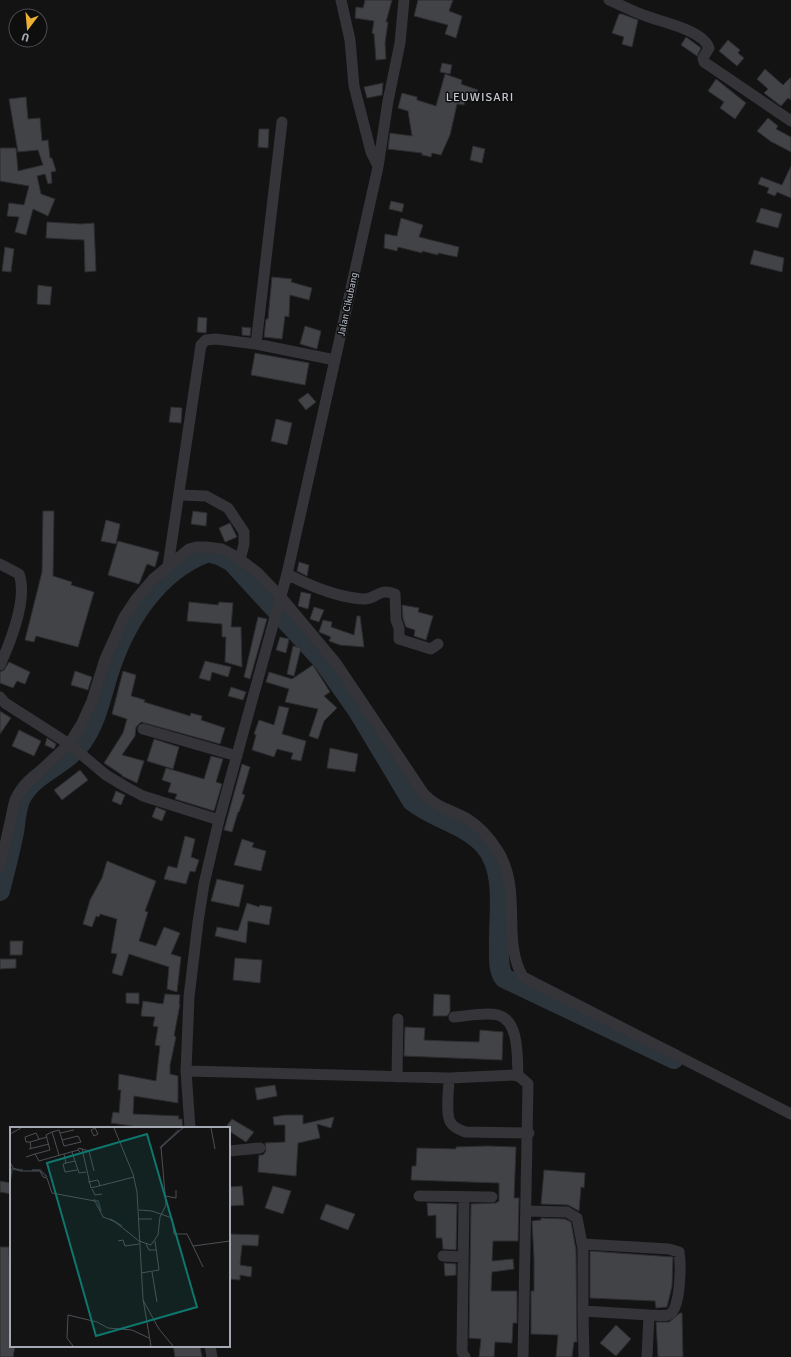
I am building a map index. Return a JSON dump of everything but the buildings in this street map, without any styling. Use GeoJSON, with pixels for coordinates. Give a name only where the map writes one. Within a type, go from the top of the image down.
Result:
{"type":"FeatureCollection","features":[{"type":"Feature","properties":{"kind":"street"},"geometry":{"type":"LineString","coordinates":[[340,0],[350,34],[354,86],[371,152],[378,167]]}},
{"type":"Feature","properties":{"kind":"street","name":"Jalan Cikubang"},"geometry":{"type":"LineString","coordinates":[[190,1127],[186,1071],[189,998],[204,884],[219,820],[287,574],[378,167],[388,101],[400,43],[404,0]]}},
{"type":"Feature","properties":{"kind":"street"},"geometry":{"type":"LineString","coordinates":[[609,0],[646,16],[687,30],[700,37],[709,48],[703,60],[704,62],[791,121]]}},
{"type":"Feature","properties":{"kind":"street"},"geometry":{"type":"LineString","coordinates":[[256,344],[282,122]]}},
{"type":"Feature","properties":{"kind":"street"},"geometry":{"type":"LineString","coordinates":[[168,566],[201,345],[206,340],[216,339],[256,344],[335,360]]}},
{"type":"Feature","properties":{"kind":"street"},"geometry":{"type":"LineString","coordinates":[[179,494],[206,496],[228,508],[244,532],[244,544],[240,560]]}},
{"type":"Feature","properties":{"kind":"street"},"geometry":{"type":"LineString","coordinates":[[0,867],[13,807],[17,796],[25,785],[75,748],[81,725],[92,701],[105,659],[124,617],[144,589],[168,566],[189,550],[196,547],[206,546],[222,549],[258,573],[280,602],[336,663],[424,794],[434,804],[465,818],[478,826],[498,850],[506,865],[510,879],[515,959],[523,977],[791,1114]]}},
{"type":"Feature","properties":{"kind":"street"},"geometry":{"type":"LineString","coordinates":[[0,564],[20,574],[22,582],[18,610],[12,633],[0,665]]}},
{"type":"Feature","properties":{"kind":"street"},"geometry":{"type":"LineString","coordinates":[[287,574],[316,587],[364,599],[384,591],[395,594],[396,620],[399,628],[399,639],[431,649],[438,644]]}},
{"type":"Feature","properties":{"kind":"street"},"geometry":{"type":"LineString","coordinates":[[0,697],[5,703],[75,748],[106,775],[143,796],[219,820]]}},
{"type":"Feature","properties":{"kind":"street"},"geometry":{"type":"LineString","coordinates":[[143,729],[237,756]]}},
{"type":"Feature","properties":{"kind":"street"},"geometry":{"type":"LineString","coordinates":[[454,1017],[497,1015],[507,1020],[516,1038],[518,1076]]}},
{"type":"Feature","properties":{"kind":"street"},"geometry":{"type":"LineString","coordinates":[[397,1077],[398,1019]]}},
{"type":"Feature","properties":{"kind":"street"},"geometry":{"type":"LineString","coordinates":[[186,1071],[449,1078],[513,1075],[518,1076],[528,1084],[523,1357]]}},
{"type":"Feature","properties":{"kind":"street"},"geometry":{"type":"LineString","coordinates":[[449,1078],[448,1117],[456,1128],[465,1132],[528,1132]]}},
{"type":"Feature","properties":{"kind":"street"},"geometry":{"type":"LineString","coordinates":[[230,1151],[260,1148]]}},
{"type":"Feature","properties":{"kind":"street"},"geometry":{"type":"LineString","coordinates":[[419,1196],[492,1197]]}},
{"type":"Feature","properties":{"kind":"street"},"geometry":{"type":"LineString","coordinates":[[464,1197],[462,1352],[465,1357]]}},
{"type":"Feature","properties":{"kind":"street"},"geometry":{"type":"LineString","coordinates":[[526,1211],[567,1212],[577,1218],[583,1244],[584,1357]]}},
{"type":"Feature","properties":{"kind":"street"},"geometry":{"type":"LineString","coordinates":[[583,1244],[679,1252],[678,1300],[675,1311],[669,1315],[583,1311]]}},
{"type":"Feature","properties":{"kind":"street"},"geometry":{"type":"LineString","coordinates":[[443,1256],[463,1257]]}},
{"type":"Feature","properties":{"kind":"street"},"geometry":{"type":"LineString","coordinates":[[647,1357],[649,1315]]}},
{"type":"Feature","properties":{"kind":"street"},"geometry":{"type":"LineString","coordinates":[[210,1347],[212,1357]]}},
{"type":"Feature","properties":{"kind":"waterway"},"geometry":{"type":"LineString","coordinates":[[0,891],[14,832],[17,809],[22,796],[43,774],[68,757],[87,735],[98,710],[108,675],[123,637],[144,602],[173,572],[189,561],[208,552],[219,555],[232,562],[323,661],[358,711],[412,801],[430,813],[469,832],[485,846],[492,857],[499,881],[499,960],[504,978],[674,1059]]}},
{"type":"Feature","properties":{"kind":"district","name":"LEUWISARI"},"geometry":{"type":"Point","coordinates":[480,97]}}]}
